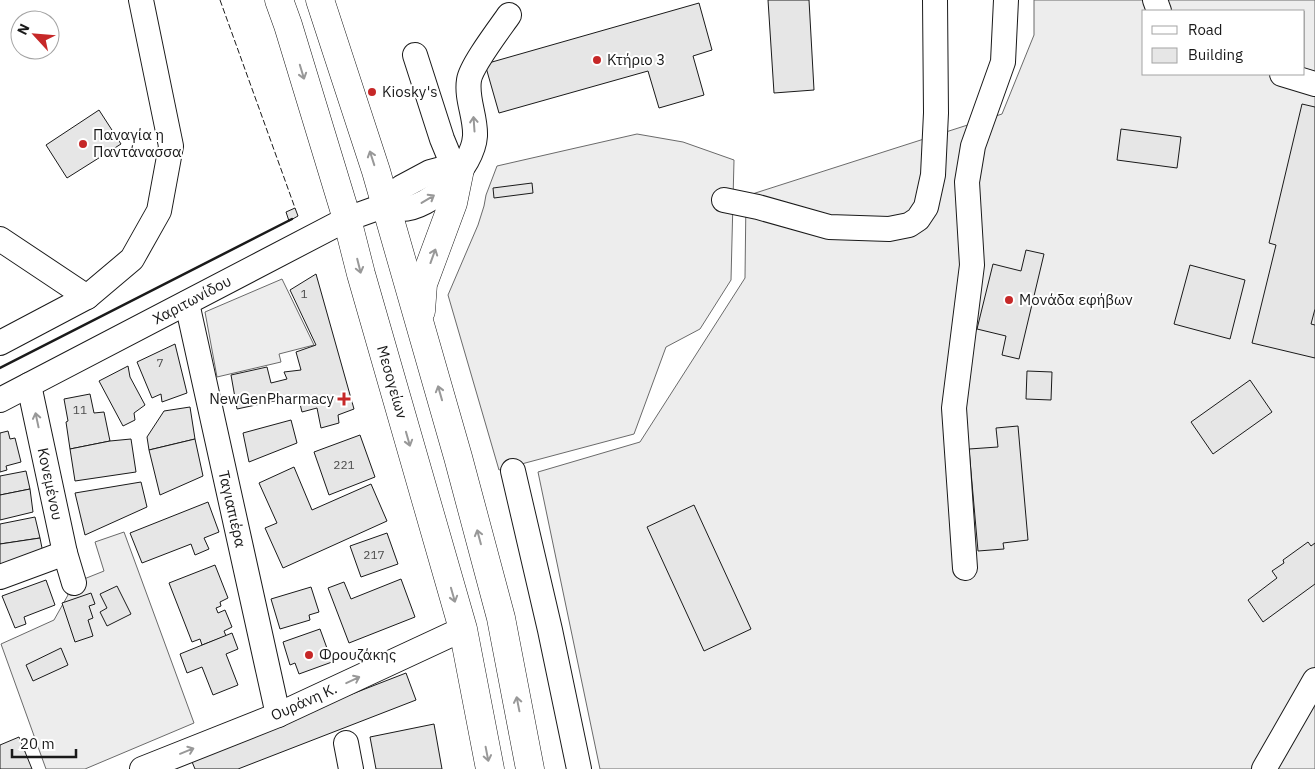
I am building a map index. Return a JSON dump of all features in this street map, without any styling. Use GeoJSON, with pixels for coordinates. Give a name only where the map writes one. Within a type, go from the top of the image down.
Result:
{"type":"FeatureCollection","features":[{"type":"Feature","properties":{"kind":"main road","name":"Μεσογείων"},"geometry":{"type":"LineString","coordinates":[[278,0],[288,25],[347,219],[361,274],[463,629],[490,769]]}},
{"type":"Feature","properties":{"kind":"main road"},"geometry":{"type":"LineString","coordinates":[[320,0],[386,205],[420,320],[501,618],[530,769]]}},
{"type":"Feature","properties":{"kind":"main road"},"geometry":{"type":"LineString","coordinates":[[420,320],[423,284],[453,203],[460,169]]}},
{"type":"Feature","properties":{"kind":"street"},"geometry":{"type":"LineString","coordinates":[[0,344],[87,297],[132,259],[159,211],[171,146],[141,0]]}},
{"type":"Feature","properties":{"kind":"street"},"geometry":{"type":"LineString","coordinates":[[724,200],[758,207],[830,227],[889,229],[909,225],[918,219],[926,207],[933,175],[936,113],[936,0]]}},
{"type":"Feature","properties":{"kind":"street"},"geometry":{"type":"LineString","coordinates":[[965,568],[954,408],[972,265],[967,182],[974,146],[1003,62],[1006,0]]}},
{"type":"Feature","properties":{"kind":"street"},"geometry":{"type":"LineString","coordinates":[[460,169],[445,168],[430,172],[402,187],[386,205],[399,210],[414,207],[442,190],[460,169],[470,155],[475,138],[474,120],[468,94],[469,78],[509,14]]}},
{"type":"Feature","properties":{"kind":"street"},"geometry":{"type":"LineString","coordinates":[[415,55],[442,139],[449,156],[460,169]]}},
{"type":"Feature","properties":{"kind":"street"},"geometry":{"type":"LineString","coordinates":[[1285,75],[1315,84]]}},
{"type":"Feature","properties":{"kind":"street"},"geometry":{"type":"LineString","coordinates":[[430,172],[439,156],[442,139]]}},
{"type":"Feature","properties":{"kind":"street","name":"Χαριτωνίδου"},"geometry":{"type":"LineString","coordinates":[[0,400],[347,219],[386,205]]}},
{"type":"Feature","properties":{"kind":"street"},"geometry":{"type":"LineString","coordinates":[[0,239],[87,297]]}},
{"type":"Feature","properties":{"kind":"street","name":"Ταγιαπιέρα"},"geometry":{"type":"LineString","coordinates":[[187,303],[278,714]]}},
{"type":"Feature","properties":{"kind":"street","name":"Κονεμένου"},"geometry":{"type":"LineString","coordinates":[[29,385],[65,553],[74,583]]}},
{"type":"Feature","properties":{"kind":"street"},"geometry":{"type":"LineString","coordinates":[[513,471],[554,649],[579,769]]}},
{"type":"Feature","properties":{"kind":"street"},"geometry":{"type":"LineString","coordinates":[[0,578],[65,553]]}},
{"type":"Feature","properties":{"kind":"street","name":"Ουράνη Κ."},"geometry":{"type":"LineString","coordinates":[[142,769],[278,714],[463,629]]}},
{"type":"Feature","properties":{"kind":"street"},"geometry":{"type":"LineString","coordinates":[[1264,769],[1315,680]]}},
{"type":"Feature","properties":{"kind":"street"},"geometry":{"type":"LineString","coordinates":[[346,743],[351,769]]}},
{"type":"Feature","properties":{"kind":"shaded area"},"geometry":{"type":"Polygon","coordinates":[[[1034,0],[1315,0],[1315,769],[600,769],[538,472],[640,442],[745,278],[746,196],[1002,114],[1034,35],[1034,0]]]}},
{"type":"Feature","properties":{"kind":"shaded area"},"geometry":{"type":"Polygon","coordinates":[[[637,134],[683,142],[734,160],[731,280],[700,329],[666,347],[634,434],[499,470],[448,295],[478,225],[486,195],[497,166],[637,134]]]}},
{"type":"Feature","properties":{"kind":"shaded area"},"geometry":{"type":"Polygon","coordinates":[[[282,279],[314,345],[279,354],[281,362],[217,377],[205,312],[282,279]]]}},
{"type":"Feature","properties":{"kind":"shaded area"},"geometry":{"type":"Polygon","coordinates":[[[124,532],[194,723],[85,769],[46,769],[1,644],[54,620],[68,595],[64,587],[104,571],[95,542],[124,532]]]}},
{"type":"Feature","properties":{"kind":"building"},"geometry":{"type":"Polygon","coordinates":[[[768,0],[809,0],[814,90],[774,93],[768,0]]]}},
{"type":"Feature","properties":{"kind":"building","name":"Κτήριο 3"},"geometry":{"type":"Polygon","coordinates":[[[699,3],[712,50],[693,56],[704,95],[659,108],[648,71],[499,113],[485,64],[699,3]]]}},
{"type":"Feature","properties":{"kind":"building"},"geometry":{"type":"Polygon","coordinates":[[[1302,104],[1315,107],[1315,309],[1311,324],[1315,325],[1315,358],[1252,343],[1276,245],[1269,243],[1302,104]]]}},
{"type":"Feature","properties":{"kind":"building","name":"Παναγία η Παντάνασσα"},"geometry":{"type":"Polygon","coordinates":[[[99,110],[121,144],[67,178],[46,145],[99,110]]]}},
{"type":"Feature","properties":{"kind":"building"},"geometry":{"type":"Polygon","coordinates":[[[1121,129],[1181,137],[1177,168],[1117,160],[1121,129]]]}},
{"type":"Feature","properties":{"kind":"building"},"geometry":{"type":"Polygon","coordinates":[[[532,183],[533,193],[494,198],[493,188],[532,183]]]}},
{"type":"Feature","properties":{"kind":"building"},"geometry":{"type":"Polygon","coordinates":[[[295,208],[298,216],[289,221],[286,212],[295,208]]]}},
{"type":"Feature","properties":{"kind":"building","name":"Μονάδα εφήβων"},"geometry":{"type":"Polygon","coordinates":[[[1026,250],[1044,254],[1019,359],[1002,355],[1006,336],[977,329],[993,264],[1021,271],[1026,250]]]}},
{"type":"Feature","properties":{"kind":"building"},"geometry":{"type":"Polygon","coordinates":[[[1190,265],[1245,280],[1230,339],[1174,324],[1190,265]]]}},
{"type":"Feature","properties":{"kind":"building"},"geometry":{"type":"Polygon","coordinates":[[[316,274],[354,409],[338,415],[339,423],[321,428],[317,408],[302,412],[298,396],[237,409],[231,375],[267,367],[271,383],[287,379],[284,372],[301,370],[296,352],[316,345],[290,290],[316,274]]]}},
{"type":"Feature","properties":{"kind":"building"},"geometry":{"type":"Polygon","coordinates":[[[175,344],[187,393],[162,402],[161,394],[152,398],[137,362],[175,344]]]}},
{"type":"Feature","properties":{"kind":"building"},"geometry":{"type":"Polygon","coordinates":[[[128,366],[130,377],[145,405],[134,413],[135,420],[123,426],[99,381],[128,366]]]}},
{"type":"Feature","properties":{"kind":"building"},"geometry":{"type":"Polygon","coordinates":[[[1027,371],[1052,372],[1051,400],[1026,399],[1027,371]]]}},
{"type":"Feature","properties":{"kind":"building"},"geometry":{"type":"Polygon","coordinates":[[[1250,380],[1272,412],[1213,454],[1191,422],[1250,380]]]}},
{"type":"Feature","properties":{"kind":"building"},"geometry":{"type":"Polygon","coordinates":[[[90,394],[94,413],[104,412],[110,441],[70,449],[64,399],[90,394]]]}},
{"type":"Feature","properties":{"kind":"building"},"geometry":{"type":"Polygon","coordinates":[[[190,407],[195,439],[149,450],[147,437],[164,411],[190,407]]]}},
{"type":"Feature","properties":{"kind":"building"},"geometry":{"type":"Polygon","coordinates":[[[291,420],[297,443],[249,462],[243,433],[291,420]]]}},
{"type":"Feature","properties":{"kind":"building"},"geometry":{"type":"Polygon","coordinates":[[[1018,426],[1028,540],[1003,543],[1004,549],[978,551],[969,449],[998,447],[996,428],[1018,426]]]}},
{"type":"Feature","properties":{"kind":"building"},"geometry":{"type":"Polygon","coordinates":[[[8,431],[10,439],[15,438],[21,462],[6,466],[7,470],[0,472],[0,433],[8,431]]]}},
{"type":"Feature","properties":{"kind":"building"},"geometry":{"type":"Polygon","coordinates":[[[360,435],[375,477],[329,495],[314,452],[360,435]]]}},
{"type":"Feature","properties":{"kind":"building"},"geometry":{"type":"Polygon","coordinates":[[[131,439],[136,472],[75,481],[70,449],[131,439]]]}},
{"type":"Feature","properties":{"kind":"building"},"geometry":{"type":"Polygon","coordinates":[[[195,439],[203,476],[160,495],[149,450],[195,439]]]}},
{"type":"Feature","properties":{"kind":"building"},"geometry":{"type":"Polygon","coordinates":[[[294,467],[312,510],[371,484],[387,521],[283,568],[265,528],[277,523],[259,483],[294,467]]]}},
{"type":"Feature","properties":{"kind":"building"},"geometry":{"type":"Polygon","coordinates":[[[26,471],[30,489],[0,495],[0,476],[26,471]]]}},
{"type":"Feature","properties":{"kind":"building"},"geometry":{"type":"Polygon","coordinates":[[[141,482],[147,507],[85,535],[75,493],[141,482]]]}},
{"type":"Feature","properties":{"kind":"building"},"geometry":{"type":"Polygon","coordinates":[[[30,489],[33,512],[0,520],[0,495],[30,489]]]}},
{"type":"Feature","properties":{"kind":"building"},"geometry":{"type":"Polygon","coordinates":[[[208,502],[219,532],[204,538],[209,549],[195,555],[191,544],[142,563],[130,533],[208,502]]]}},
{"type":"Feature","properties":{"kind":"building"},"geometry":{"type":"Polygon","coordinates":[[[694,505],[751,629],[704,651],[647,527],[694,505]]]}},
{"type":"Feature","properties":{"kind":"building"},"geometry":{"type":"Polygon","coordinates":[[[35,517],[40,538],[0,544],[0,524],[35,517]]]}},
{"type":"Feature","properties":{"kind":"building"},"geometry":{"type":"Polygon","coordinates":[[[387,533],[398,564],[361,577],[350,546],[387,533]]]}},
{"type":"Feature","properties":{"kind":"building"},"geometry":{"type":"Polygon","coordinates":[[[40,538],[44,558],[0,573],[0,544],[40,538]]]}},
{"type":"Feature","properties":{"kind":"building"},"geometry":{"type":"Polygon","coordinates":[[[1308,542],[1311,546],[1315,543],[1315,584],[1263,622],[1248,600],[1277,578],[1272,571],[1284,563],[1283,560],[1308,542]]]}},
{"type":"Feature","properties":{"kind":"building"},"geometry":{"type":"Polygon","coordinates":[[[215,565],[228,598],[220,602],[221,606],[216,608],[218,613],[225,610],[232,627],[224,631],[226,636],[202,645],[200,639],[192,642],[169,583],[215,565]]]}},
{"type":"Feature","properties":{"kind":"building"},"geometry":{"type":"Polygon","coordinates":[[[401,579],[415,617],[349,643],[328,588],[344,582],[351,599],[401,579]]]}},
{"type":"Feature","properties":{"kind":"building"},"geometry":{"type":"Polygon","coordinates":[[[46,580],[55,605],[24,617],[26,624],[15,628],[2,596],[46,580]]]}},
{"type":"Feature","properties":{"kind":"building"},"geometry":{"type":"Polygon","coordinates":[[[117,586],[131,614],[107,626],[100,612],[107,608],[100,594],[117,586]]]}},
{"type":"Feature","properties":{"kind":"building"},"geometry":{"type":"Polygon","coordinates":[[[311,587],[319,612],[309,615],[310,620],[280,629],[271,599],[311,587]]]}},
{"type":"Feature","properties":{"kind":"building"},"geometry":{"type":"Polygon","coordinates":[[[91,593],[95,604],[89,606],[93,618],[88,620],[93,636],[75,642],[62,603],[91,593]]]}},
{"type":"Feature","properties":{"kind":"building"},"geometry":{"type":"Polygon","coordinates":[[[320,629],[332,662],[299,674],[295,663],[290,665],[283,642],[320,629]]]}},
{"type":"Feature","properties":{"kind":"building"},"geometry":{"type":"Polygon","coordinates":[[[232,633],[238,649],[226,654],[238,685],[213,695],[202,667],[187,673],[180,654],[232,633]]]}},
{"type":"Feature","properties":{"kind":"building"},"geometry":{"type":"Polygon","coordinates":[[[61,648],[68,665],[33,681],[26,665],[61,648]]]}},
{"type":"Feature","properties":{"kind":"building"},"geometry":{"type":"Polygon","coordinates":[[[406,673],[416,700],[238,769],[195,769],[190,757],[406,673]]]}},
{"type":"Feature","properties":{"kind":"building"},"geometry":{"type":"Polygon","coordinates":[[[434,724],[442,769],[376,769],[370,737],[434,724]]]}},
{"type":"Feature","properties":{"kind":"building"},"geometry":{"type":"Polygon","coordinates":[[[19,737],[32,769],[0,769],[0,745],[19,737]]]}},
{"type":"Feature","properties":{"kind":"fence"},"geometry":{"type":"LineString","coordinates":[[220,0],[295,208]]}},
{"type":"Feature","properties":{"kind":"wall"},"geometry":{"type":"LineString","coordinates":[[0,368],[292,219]]}},
{"type":"Feature","properties":{"kind":"place","name":"Κτήριο 3"},"geometry":{"type":"Point","coordinates":[597,60]}},
{"type":"Feature","properties":{"kind":"place","name":"Kiosky's"},"geometry":{"type":"Point","coordinates":[372,92]}},
{"type":"Feature","properties":{"kind":"place","name":"Παναγία η Παντάνασσα"},"geometry":{"type":"Point","coordinates":[83,144]}},
{"type":"Feature","properties":{"kind":"place","name":"Μονάδα εφήβων"},"geometry":{"type":"Point","coordinates":[1009,300]}},
{"type":"Feature","properties":{"kind":"place","name":"NewGenPharmacy"},"geometry":{"type":"Point","coordinates":[344,399]}},
{"type":"Feature","properties":{"kind":"place","name":"Φρουζάκης"},"geometry":{"type":"Point","coordinates":[309,655]}}]}
